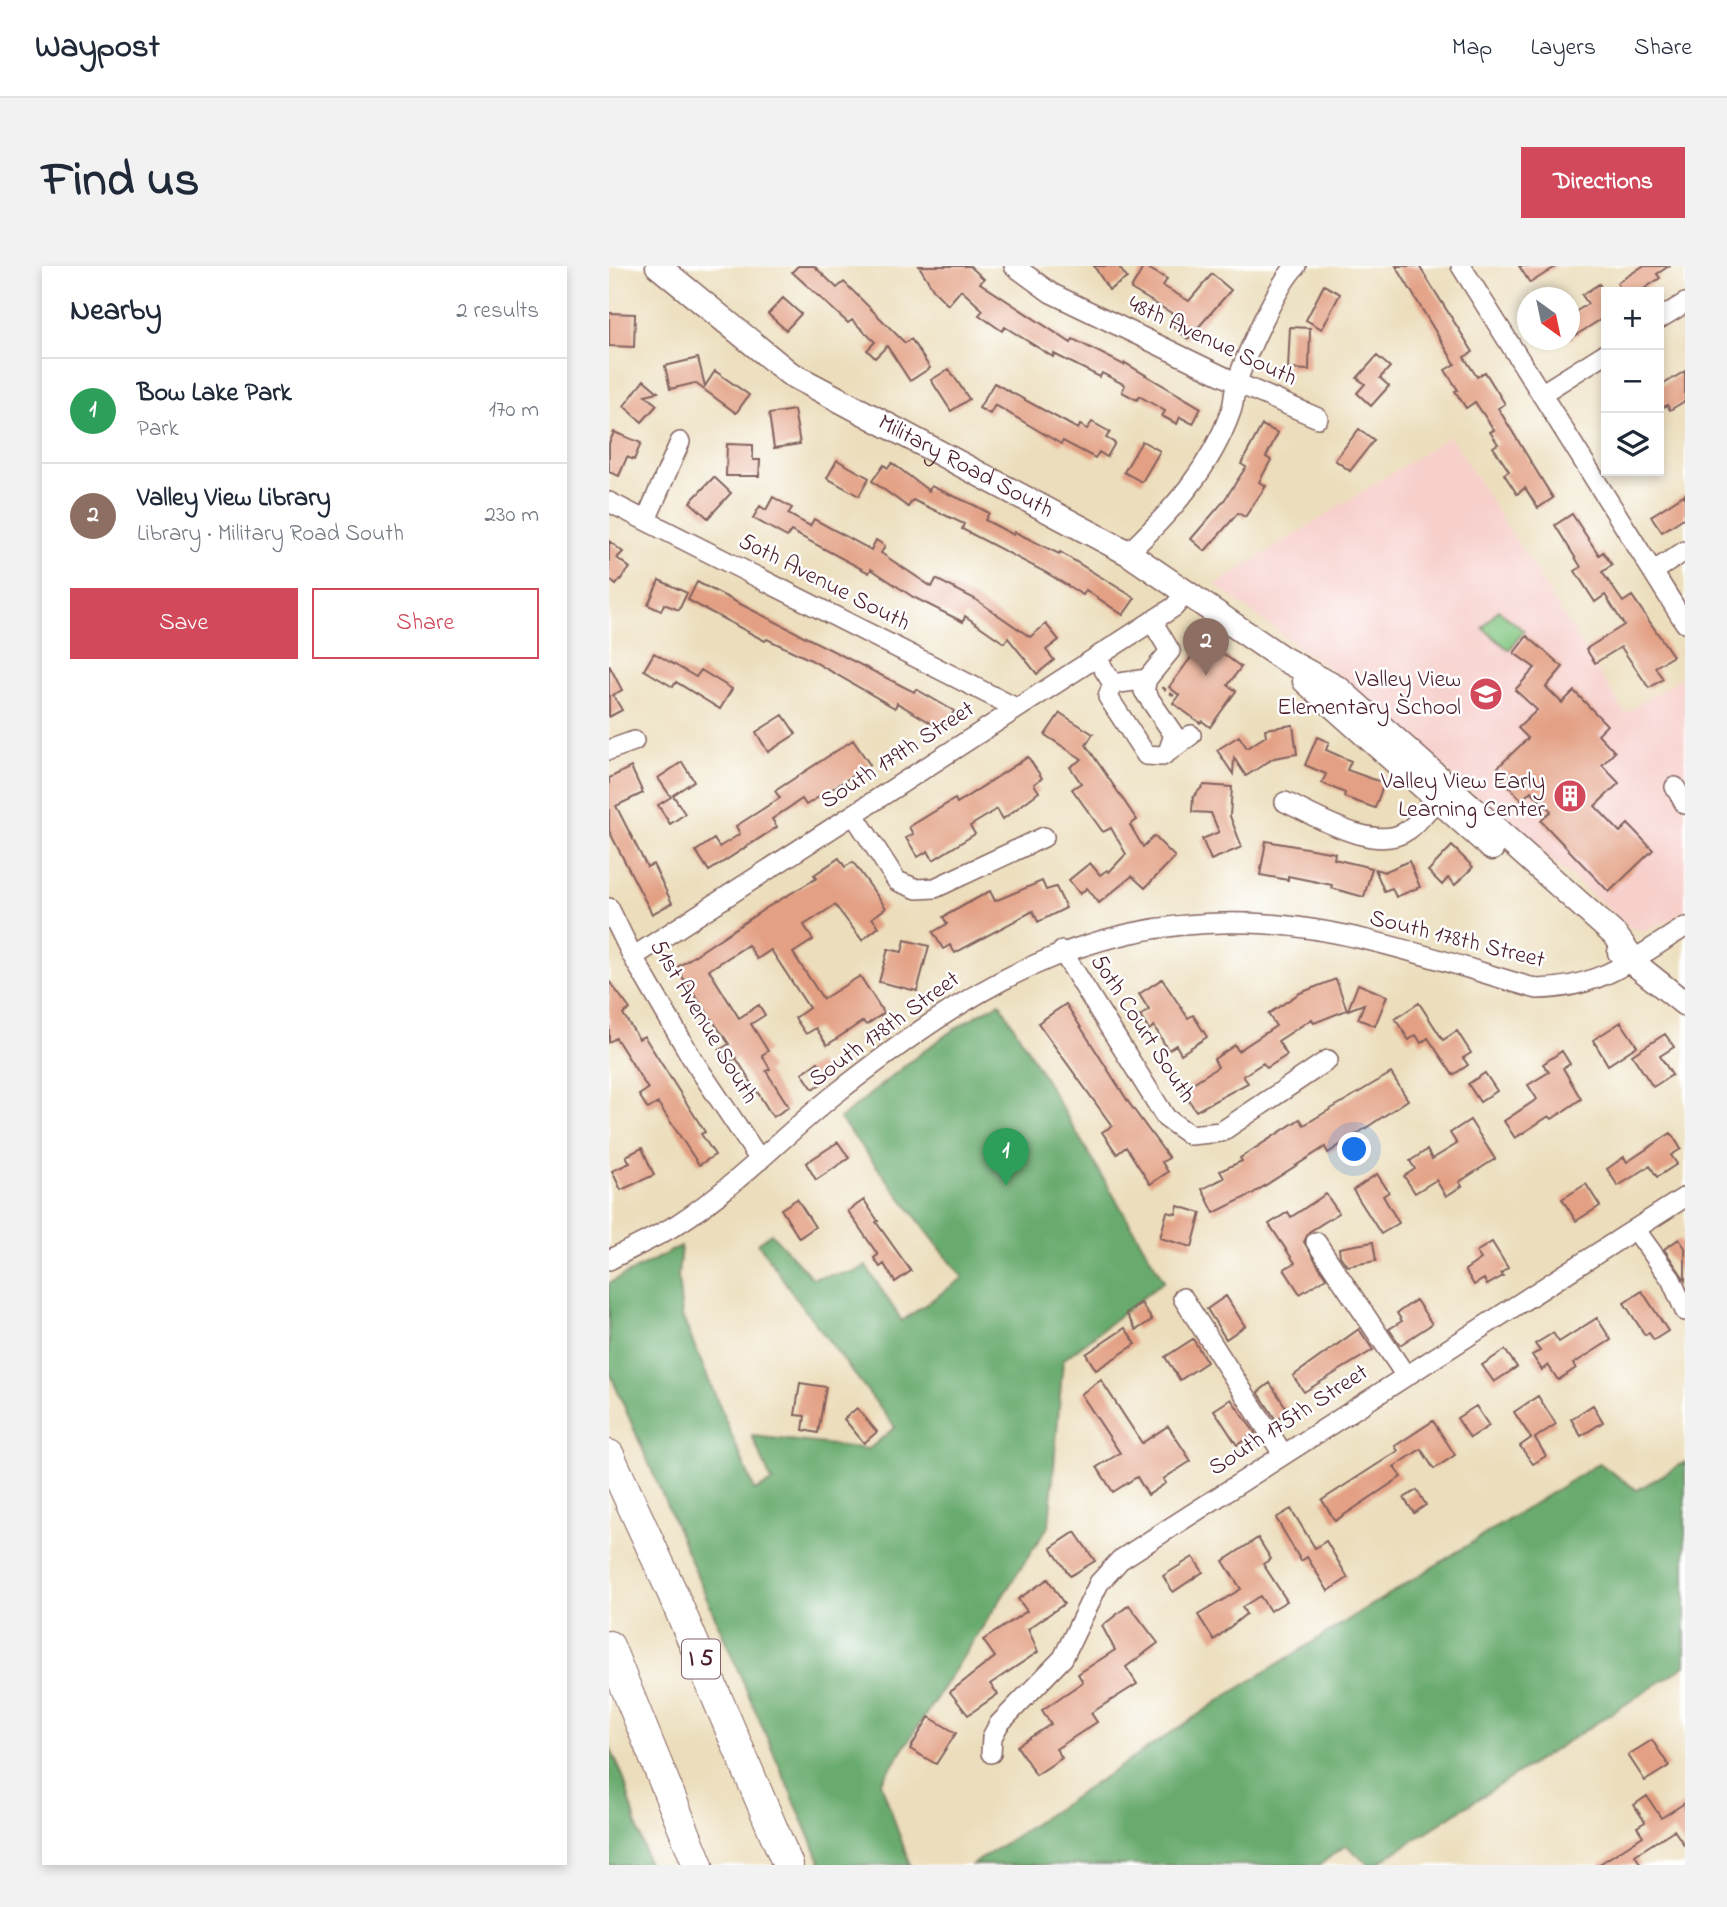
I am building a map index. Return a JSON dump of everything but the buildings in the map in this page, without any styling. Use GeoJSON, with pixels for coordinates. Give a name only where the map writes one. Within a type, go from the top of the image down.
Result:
{"type":"FeatureCollection","features":[{"type":"Feature","properties":{"kind":"highway","name":"I 5"},"geometry":{"type":"LineString","coordinates":[[609,1455],[673,1592],[787,1865]]}},
{"type":"Feature","properties":{"kind":"highway"},"geometry":{"type":"LineString","coordinates":[[609,1646],[698,1865]]}},
{"type":"Feature","properties":{"kind":"main road","name":"Military Road South"},"geometry":{"type":"LineString","coordinates":[[658,266],[789,373],[1128,553],[1282,658],[1339,688],[1442,793],[1616,936],[1633,959],[1685,1004]]}},
{"type":"Feature","properties":{"kind":"street","name":"48th Avenue South"},"geometry":{"type":"LineString","coordinates":[[1014,266],[1051,293],[1237,383],[1318,418]]}},
{"type":"Feature","properties":{"kind":"street"},"geometry":{"type":"LineString","coordinates":[[1128,553],[1187,492],[1202,469],[1231,411],[1237,383],[1278,293],[1296,266]]}},
{"type":"Feature","properties":{"kind":"street"},"geometry":{"type":"LineString","coordinates":[[1461,266],[1685,623]]}},
{"type":"Feature","properties":{"kind":"street"},"geometry":{"type":"LineString","coordinates":[[1664,316],[1685,303]]}},
{"type":"Feature","properties":{"kind":"street"},"geometry":{"type":"LineString","coordinates":[[1541,394],[1601,356]]}},
{"type":"Feature","properties":{"kind":"street"},"geometry":{"type":"LineString","coordinates":[[646,520],[680,442]]}},
{"type":"Feature","properties":{"kind":"street","name":"50th Avenue South"},"geometry":{"type":"LineString","coordinates":[[609,502],[1016,708]]}},
{"type":"Feature","properties":{"kind":"street"},"geometry":{"type":"LineString","coordinates":[[1654,571],[1685,551]]}},
{"type":"Feature","properties":{"kind":"street","name":"South 179th Street"},"geometry":{"type":"LineString","coordinates":[[633,957],[1174,607],[1186,593]]}},
{"type":"Feature","properties":{"kind":"street"},"geometry":{"type":"LineString","coordinates":[[1152,621],[1170,651],[1145,691],[1174,735],[1168,752]]}},
{"type":"Feature","properties":{"kind":"street"},"geometry":{"type":"LineString","coordinates":[[1096,657],[1113,684]]}},
{"type":"Feature","properties":{"kind":"street"},"geometry":{"type":"LineString","coordinates":[[1113,684],[1153,682]]}},
{"type":"Feature","properties":{"kind":"street"},"geometry":{"type":"LineString","coordinates":[[1113,684],[1108,697],[1146,755],[1161,756],[1191,735]]}},
{"type":"Feature","properties":{"kind":"street"},"geometry":{"type":"LineString","coordinates":[[609,750],[634,741]]}},
{"type":"Feature","properties":{"kind":"street"},"geometry":{"type":"LineString","coordinates":[[1285,802],[1354,833],[1382,839],[1408,831],[1442,793]]}},
{"type":"Feature","properties":{"kind":"street"},"geometry":{"type":"LineString","coordinates":[[853,815],[897,881],[917,888],[935,888],[1044,837]]}},
{"type":"Feature","properties":{"kind":"street","name":"51st Avenue South"},"geometry":{"type":"LineString","coordinates":[[609,908],[633,957],[693,1060],[760,1160]]}},
{"type":"Feature","properties":{"kind":"street","name":"South 178th Street"},"geometry":{"type":"LineString","coordinates":[[609,1260],[679,1222],[760,1160],[832,1097],[925,1026],[981,990],[1062,951],[1165,928],[1249,923],[1336,934],[1537,989],[1564,988],[1593,982],[1685,927]]}},
{"type":"Feature","properties":{"kind":"street","name":"50th Court South"},"geometry":{"type":"LineString","coordinates":[[1062,951],[1166,1118],[1190,1135],[1220,1132],[1328,1060]]}},
{"type":"Feature","properties":{"kind":"street","name":"South 175th Street"},"geometry":{"type":"LineString","coordinates":[[991,1753],[992,1737],[999,1724],[1063,1658],[1106,1573],[1153,1537],[1685,1197]]}},
{"type":"Feature","properties":{"kind":"street"},"geometry":{"type":"LineString","coordinates":[[1635,1229],[1671,1279],[1685,1311]]}},
{"type":"Feature","properties":{"kind":"street"},"geometry":{"type":"LineString","coordinates":[[1316,1242],[1406,1376]]}},
{"type":"Feature","properties":{"kind":"street"},"geometry":{"type":"LineString","coordinates":[[1183,1298],[1283,1454]]}},
{"type":"Feature","properties":{"kind":"path"},"geometry":{"type":"LineString","coordinates":[[1153,682],[1176,697],[1167,706]]}},
{"type":"Feature","properties":{"kind":"shaded area","name":"Valley View Elementary School"},"geometry":{"type":"Polygon","coordinates":[[[1450,436],[1625,713],[1685,675],[1685,910],[1664,923],[1640,931],[1627,925],[1334,673],[1215,585],[1450,436]]]}},
{"type":"Feature","properties":{"kind":"green space"},"geometry":{"type":"Polygon","coordinates":[[[1498,610],[1524,631],[1509,650],[1483,628],[1498,610]]]}},
{"type":"Feature","properties":{"kind":"green space"},"geometry":{"type":"Polygon","coordinates":[[[1000,1003],[1164,1281],[1063,1360],[1049,1525],[881,1783],[910,1865],[822,1865],[609,1371],[609,1283],[681,1246],[678,1276],[682,1316],[755,1491],[772,1482],[752,1436],[869,1449],[895,1427],[798,1301],[758,1243],[771,1233],[812,1278],[855,1272],[866,1266],[902,1321],[963,1278],[840,1119],[936,1042],[1000,1003]]]}},
{"type":"Feature","properties":{"kind":"green space"},"geometry":{"type":"Polygon","coordinates":[[[1685,1462],[1685,1666],[1375,1865],[1369,1865],[1346,1845],[1319,1865],[972,1865],[1225,1697],[1599,1463],[1637,1490],[1685,1462]]]}},
{"type":"Feature","properties":{"kind":"green space"},"geometry":{"type":"Polygon","coordinates":[[[609,1746],[623,1776],[648,1865],[609,1865],[609,1746]]]}},
{"type":"Feature","properties":{"kind":"place","name":"Valley View Library"},"geometry":{"type":"Point","coordinates":[1206,676]}},
{"type":"Feature","properties":{"kind":"place","name":"Valley View Elementary School"},"geometry":{"type":"Point","coordinates":[1486,694]}},
{"type":"Feature","properties":{"kind":"place","name":"Valley View Early Learning Center"},"geometry":{"type":"Point","coordinates":[1570,796]}},
{"type":"Feature","properties":{"kind":"place","name":"Bow Lake Park"},"geometry":{"type":"Point","coordinates":[1006,1186]}}]}
